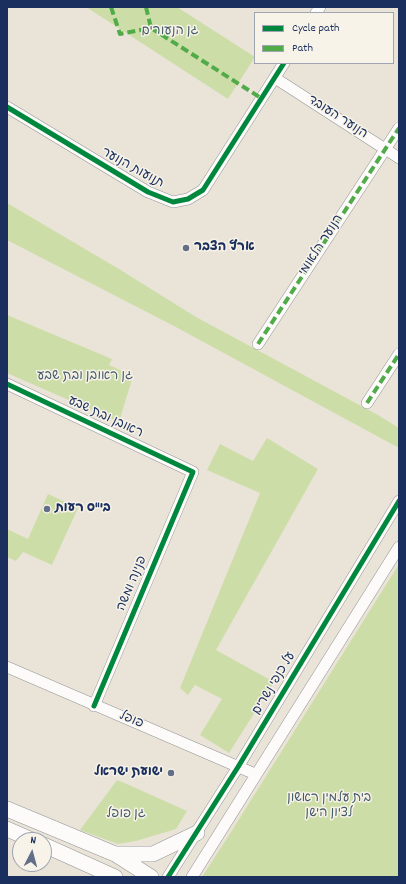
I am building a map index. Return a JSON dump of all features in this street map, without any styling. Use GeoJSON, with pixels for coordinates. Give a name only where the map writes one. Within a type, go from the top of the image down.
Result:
{"type":"FeatureCollection","features":[{"type":"Feature","properties":{"kind":"street","name":"תנועות הנוער"},"geometry":{"type":"LineString","coordinates":[[7,107],[148,192],[173,202],[188,199],[203,190],[283,64]]}},
{"type":"Feature","properties":{"kind":"street","name":"הנוער העובד"},"geometry":{"type":"LineString","coordinates":[[274,78],[399,158]]}},
{"type":"Feature","properties":{"kind":"street","name":"הנוער הלאומי"},"geometry":{"type":"LineString","coordinates":[[258,344],[399,128]]}},
{"type":"Feature","properties":{"kind":"street"},"geometry":{"type":"LineString","coordinates":[[367,403],[399,354]]}},
{"type":"Feature","properties":{"kind":"street","name":"ראובן ובת שבע"},"geometry":{"type":"LineString","coordinates":[[7,384],[193,472]]}},
{"type":"Feature","properties":{"kind":"street","name":"פנינה ומשה"},"geometry":{"type":"LineString","coordinates":[[94,706],[193,472]]}},
{"type":"Feature","properties":{"kind":"street","name":"על כנפי נשרים"},"geometry":{"type":"LineString","coordinates":[[168,877],[238,767],[399,501]]}},
{"type":"Feature","properties":{"kind":"street"},"geometry":{"type":"LineString","coordinates":[[192,877],[255,774],[399,547]]}},
{"type":"Feature","properties":{"kind":"street","name":"פופל"},"geometry":{"type":"LineString","coordinates":[[7,667],[94,706],[255,774]]}},
{"type":"Feature","properties":{"kind":"street"},"geometry":{"type":"LineString","coordinates":[[7,809],[115,854],[151,877]]}},
{"type":"Feature","properties":{"kind":"street"},"geometry":{"type":"LineString","coordinates":[[115,854],[153,854],[197,833]]}},
{"type":"Feature","properties":{"kind":"street"},"geometry":{"type":"LineString","coordinates":[[52,849],[115,877]]}},
{"type":"Feature","properties":{"kind":"green space","name":"גן הנעורים"},"geometry":{"type":"Polygon","coordinates":[[[86,7],[177,7],[254,56],[228,99],[86,7]]]}},
{"type":"Feature","properties":{"kind":"green space"},"geometry":{"type":"Polygon","coordinates":[[[7,203],[119,269],[196,317],[378,415],[399,428],[399,448],[174,326],[7,240],[7,203]]]}},
{"type":"Feature","properties":{"kind":"green space","name":"גן ראובן ובת שבע"},"geometry":{"type":"Polygon","coordinates":[[[7,315],[112,359],[109,365],[133,376],[119,422],[7,373],[7,315]]]}},
{"type":"Feature","properties":{"kind":"green space"},"geometry":{"type":"Polygon","coordinates":[[[267,438],[318,469],[216,650],[274,682],[229,753],[200,735],[222,699],[195,685],[188,695],[180,688],[260,493],[207,470],[220,444],[253,461],[267,438]]]}},
{"type":"Feature","properties":{"kind":"green space"},"geometry":{"type":"Polygon","coordinates":[[[48,494],[78,508],[52,565],[23,552],[16,561],[7,557],[7,529],[28,539],[48,494]]]}},
{"type":"Feature","properties":{"kind":"green space","name":"בית עלמין ראשון לציון הישן"},"geometry":{"type":"Polygon","coordinates":[[[399,564],[399,877],[202,877],[231,832],[399,564]]]}},
{"type":"Feature","properties":{"kind":"green space","name":"גן פופל"},"geometry":{"type":"Polygon","coordinates":[[[117,780],[187,811],[176,829],[136,841],[118,844],[80,830],[117,780]]]}},
{"type":"Feature","properties":{"kind":"marked path"},"geometry":{"type":"LineString","coordinates":[[111,7],[120,34],[151,28],[261,98]]}},
{"type":"Feature","properties":{"kind":"marked path"},"geometry":{"type":"LineString","coordinates":[[146,7],[151,28]]}},
{"type":"Feature","properties":{"kind":"marked path"},"geometry":{"type":"LineString","coordinates":[[258,344],[399,128]]}},
{"type":"Feature","properties":{"kind":"marked path"},"geometry":{"type":"LineString","coordinates":[[367,403],[399,354]]}},
{"type":"Feature","properties":{"kind":"cycle path"},"geometry":{"type":"LineString","coordinates":[[7,107],[148,192],[173,202],[188,199],[203,190],[283,64]]}},
{"type":"Feature","properties":{"kind":"cycle path"},"geometry":{"type":"LineString","coordinates":[[7,384],[193,472],[94,706]]}},
{"type":"Feature","properties":{"kind":"cycle path"},"geometry":{"type":"LineString","coordinates":[[168,877],[238,767],[399,501]]}},
{"type":"Feature","properties":{"kind":"place","name":"ארץ הצבר"},"geometry":{"type":"Point","coordinates":[186,248]}},
{"type":"Feature","properties":{"kind":"place","name":"בי\"ס רעות"},"geometry":{"type":"Point","coordinates":[47,509]}},
{"type":"Feature","properties":{"kind":"place","name":"ישועת ישראל"},"geometry":{"type":"Point","coordinates":[171,773]}}]}
